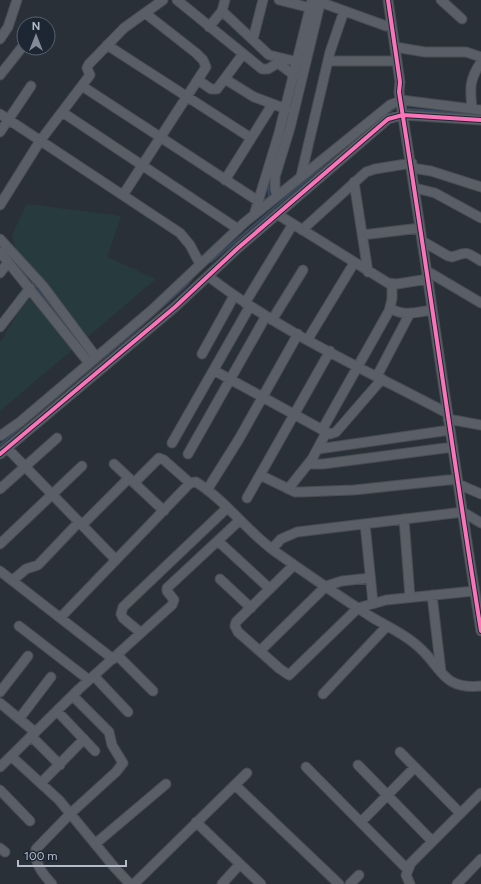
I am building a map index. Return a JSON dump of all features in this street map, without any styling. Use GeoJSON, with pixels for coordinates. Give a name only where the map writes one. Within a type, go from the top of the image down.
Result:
{"type":"FeatureCollection","features":[{"type":"Feature","properties":{"kind":"street"},"geometry":{"type":"LineString","coordinates":[[0,205],[40,141],[90,75],[87,66],[124,28],[163,0]]}},
{"type":"Feature","properties":{"kind":"street"},"geometry":{"type":"LineString","coordinates":[[177,0],[262,68],[268,70],[275,64],[278,64],[294,75]]}},
{"type":"Feature","properties":{"kind":"street"},"geometry":{"type":"LineString","coordinates":[[209,27],[222,11],[225,0]]}},
{"type":"Feature","properties":{"kind":"street"},"geometry":{"type":"LineString","coordinates":[[253,39],[263,0]]}},
{"type":"Feature","properties":{"kind":"street"},"geometry":{"type":"LineString","coordinates":[[279,0],[316,3],[386,26]]}},
{"type":"Feature","properties":{"kind":"street"},"geometry":{"type":"LineString","coordinates":[[382,0],[395,84],[400,96]]}},
{"type":"Feature","properties":{"kind":"street"},"geometry":{"type":"LineString","coordinates":[[388,0],[400,82],[400,96],[412,165],[432,310],[481,631]]}},
{"type":"Feature","properties":{"kind":"street"},"geometry":{"type":"LineString","coordinates":[[441,0],[462,19]]}},
{"type":"Feature","properties":{"kind":"street"},"geometry":{"type":"LineString","coordinates":[[0,39],[8,27],[15,1]]}},
{"type":"Feature","properties":{"kind":"street"},"geometry":{"type":"LineString","coordinates":[[254,215],[316,3]]}},
{"type":"Feature","properties":{"kind":"street"},"geometry":{"type":"LineString","coordinates":[[277,196],[275,189],[275,177],[290,128],[316,3]]}},
{"type":"Feature","properties":{"kind":"street"},"geometry":{"type":"LineString","coordinates":[[222,11],[273,57],[298,62]]}},
{"type":"Feature","properties":{"kind":"street"},"geometry":{"type":"LineString","coordinates":[[301,176],[328,61],[344,11]]}},
{"type":"Feature","properties":{"kind":"street"},"geometry":{"type":"LineString","coordinates":[[123,195],[206,67],[203,60],[144,13]]}},
{"type":"Feature","properties":{"kind":"street"},"geometry":{"type":"LineString","coordinates":[[107,45],[251,138]]}},
{"type":"Feature","properties":{"kind":"street"},"geometry":{"type":"LineString","coordinates":[[395,47],[425,52],[466,52],[481,57]]}},
{"type":"Feature","properties":{"kind":"street"},"geometry":{"type":"LineString","coordinates":[[198,80],[214,90],[225,79],[243,54]]}},
{"type":"Feature","properties":{"kind":"street"},"geometry":{"type":"LineString","coordinates":[[0,75],[16,55]]}},
{"type":"Feature","properties":{"kind":"street"},"geometry":{"type":"LineString","coordinates":[[328,61],[391,61]]}},
{"type":"Feature","properties":{"kind":"street"},"geometry":{"type":"LineString","coordinates":[[0,436],[20,422],[152,310],[254,215],[400,96],[476,110],[470,83],[481,62]]}},
{"type":"Feature","properties":{"kind":"street"},"geometry":{"type":"LineString","coordinates":[[225,79],[246,93],[272,105],[286,109]]}},
{"type":"Feature","properties":{"kind":"street"},"geometry":{"type":"LineString","coordinates":[[0,132],[31,86]]}},
{"type":"Feature","properties":{"kind":"street"},"geometry":{"type":"LineString","coordinates":[[82,86],[258,201]]}},
{"type":"Feature","properties":{"kind":"street"},"geometry":{"type":"LineString","coordinates":[[225,180],[272,105]]}},
{"type":"Feature","properties":{"kind":"street"},"geometry":{"type":"LineString","coordinates":[[62,112],[238,229]]}},
{"type":"Feature","properties":{"kind":"street"},"geometry":{"type":"LineString","coordinates":[[0,114],[180,233],[190,244],[200,264]]}},
{"type":"Feature","properties":{"kind":"street"},"geometry":{"type":"LineString","coordinates":[[116,560],[25,466],[4,451],[175,307],[277,214],[388,119],[403,115],[481,120]]}},
{"type":"Feature","properties":{"kind":"street"},"geometry":{"type":"LineString","coordinates":[[302,230],[354,182],[370,170],[412,165],[481,187]]}},
{"type":"Feature","properties":{"kind":"street"},"geometry":{"type":"LineString","coordinates":[[354,182],[368,272]]}},
{"type":"Feature","properties":{"kind":"street"},"geometry":{"type":"LineString","coordinates":[[415,188],[435,192],[481,218]]}},
{"type":"Feature","properties":{"kind":"street"},"geometry":{"type":"LineString","coordinates":[[277,214],[368,272],[392,284],[427,275],[481,303]]}},
{"type":"Feature","properties":{"kind":"street"},"geometry":{"type":"LineString","coordinates":[[172,443],[215,371],[247,305],[293,224]]}},
{"type":"Feature","properties":{"kind":"street"},"geometry":{"type":"LineString","coordinates":[[362,235],[420,228]]}},
{"type":"Feature","properties":{"kind":"street"},"geometry":{"type":"LineString","coordinates":[[0,239],[43,286],[92,360]]}},
{"type":"Feature","properties":{"kind":"street"},"geometry":{"type":"LineString","coordinates":[[422,241],[448,256],[452,257],[459,253],[467,253],[481,261]]}},
{"type":"Feature","properties":{"kind":"street"},"geometry":{"type":"LineString","coordinates":[[0,252],[92,360]]}},
{"type":"Feature","properties":{"kind":"street"},"geometry":{"type":"LineString","coordinates":[[0,273],[8,262]]}},
{"type":"Feature","properties":{"kind":"street"},"geometry":{"type":"LineString","coordinates":[[308,339],[354,263]]}},
{"type":"Feature","properties":{"kind":"street"},"geometry":{"type":"LineString","coordinates":[[188,454],[230,379],[269,318],[303,270]]}},
{"type":"Feature","properties":{"kind":"street"},"geometry":{"type":"LineString","coordinates":[[208,276],[247,305],[269,318],[448,416],[481,425]]}},
{"type":"Feature","properties":{"kind":"street"},"geometry":{"type":"LineString","coordinates":[[288,489],[318,449],[324,432],[357,366],[390,308],[392,299],[392,284]]}},
{"type":"Feature","properties":{"kind":"street"},"geometry":{"type":"LineString","coordinates":[[0,326],[30,288]]}},
{"type":"Feature","properties":{"kind":"street"},"geometry":{"type":"LineString","coordinates":[[202,354],[234,296]]}},
{"type":"Feature","properties":{"kind":"street"},"geometry":{"type":"LineString","coordinates":[[390,308],[396,312],[410,313],[432,310]]}},
{"type":"Feature","properties":{"kind":"street"},"geometry":{"type":"LineString","coordinates":[[215,371],[296,414],[324,432],[332,434],[336,432],[379,377],[410,313]]}},
{"type":"Feature","properties":{"kind":"street"},"geometry":{"type":"LineString","coordinates":[[207,490],[224,465],[298,334]]}},
{"type":"Feature","properties":{"kind":"street"},"geometry":{"type":"LineString","coordinates":[[248,498],[330,351]]}},
{"type":"Feature","properties":{"kind":"street"},"geometry":{"type":"LineString","coordinates":[[318,449],[450,430]]}},
{"type":"Feature","properties":{"kind":"street"},"geometry":{"type":"LineString","coordinates":[[0,489],[57,438]]}},
{"type":"Feature","properties":{"kind":"street"},"geometry":{"type":"LineString","coordinates":[[308,464],[323,464],[453,447]]}},
{"type":"Feature","properties":{"kind":"street"},"geometry":{"type":"LineString","coordinates":[[13,580],[26,569],[38,565],[80,524],[158,458],[164,460],[190,483]]}},
{"type":"Feature","properties":{"kind":"street"},"geometry":{"type":"LineString","coordinates":[[114,464],[164,511]]}},
{"type":"Feature","properties":{"kind":"street"},"geometry":{"type":"LineString","coordinates":[[0,544],[82,466]]}},
{"type":"Feature","properties":{"kind":"street"},"geometry":{"type":"LineString","coordinates":[[260,475],[288,489],[301,492],[339,491],[458,481],[481,494]]}},
{"type":"Feature","properties":{"kind":"street"},"geometry":{"type":"LineString","coordinates":[[61,617],[190,483],[196,482],[207,490],[272,549],[358,608],[414,643],[453,683],[461,687],[481,686]]}},
{"type":"Feature","properties":{"kind":"street"},"geometry":{"type":"LineString","coordinates":[[141,633],[123,618],[121,614],[122,607],[227,508]]}},
{"type":"Feature","properties":{"kind":"street"},"geometry":{"type":"LineString","coordinates":[[272,549],[281,539],[297,532],[463,512],[481,523]]}},
{"type":"Feature","properties":{"kind":"street"},"geometry":{"type":"LineString","coordinates":[[404,519],[410,597]]}},
{"type":"Feature","properties":{"kind":"street"},"geometry":{"type":"LineString","coordinates":[[0,767],[92,678],[172,605],[174,600],[167,591],[167,588],[240,520]]}},
{"type":"Feature","properties":{"kind":"street"},"geometry":{"type":"LineString","coordinates":[[365,524],[373,602]]}},
{"type":"Feature","properties":{"kind":"street"},"geometry":{"type":"LineString","coordinates":[[218,541],[270,589]]}},
{"type":"Feature","properties":{"kind":"street"},"geometry":{"type":"LineString","coordinates":[[294,565],[236,622],[235,626],[238,632],[286,674],[291,674],[358,608],[373,602],[474,591]]}},
{"type":"Feature","properties":{"kind":"street"},"geometry":{"type":"LineString","coordinates":[[0,571],[115,657],[153,691]]}},
{"type":"Feature","properties":{"kind":"street"},"geometry":{"type":"LineString","coordinates":[[260,651],[326,586],[336,582],[370,578]]}},
{"type":"Feature","properties":{"kind":"street"},"geometry":{"type":"LineString","coordinates":[[220,579],[251,608]]}},
{"type":"Feature","properties":{"kind":"street"},"geometry":{"type":"LineString","coordinates":[[432,595],[441,672]]}},
{"type":"Feature","properties":{"kind":"street"},"geometry":{"type":"LineString","coordinates":[[19,626],[92,678],[128,712]]}},
{"type":"Feature","properties":{"kind":"street"},"geometry":{"type":"LineString","coordinates":[[323,694],[387,626]]}},
{"type":"Feature","properties":{"kind":"street"},"geometry":{"type":"LineString","coordinates":[[0,692],[28,656]]}},
{"type":"Feature","properties":{"kind":"street"},"geometry":{"type":"LineString","coordinates":[[19,719],[51,677]]}},
{"type":"Feature","properties":{"kind":"street"},"geometry":{"type":"LineString","coordinates":[[52,884],[38,866],[35,857],[36,849],[116,772],[123,763],[113,749],[110,732],[73,696]]}},
{"type":"Feature","properties":{"kind":"street"},"geometry":{"type":"LineString","coordinates":[[0,703],[19,719],[60,765]]}},
{"type":"Feature","properties":{"kind":"street"},"geometry":{"type":"LineString","coordinates":[[57,711],[95,751]]}},
{"type":"Feature","properties":{"kind":"street"},"geometry":{"type":"LineString","coordinates":[[41,783],[84,740]]}},
{"type":"Feature","properties":{"kind":"street"},"geometry":{"type":"LineString","coordinates":[[400,752],[460,813]]}},
{"type":"Feature","properties":{"kind":"street"},"geometry":{"type":"LineString","coordinates":[[11,756],[41,783],[71,814],[130,884]]}},
{"type":"Feature","properties":{"kind":"street"},"geometry":{"type":"LineString","coordinates":[[358,765],[432,841]]}},
{"type":"Feature","properties":{"kind":"street"},"geometry":{"type":"LineString","coordinates":[[306,767],[408,869]]}},
{"type":"Feature","properties":{"kind":"street"},"geometry":{"type":"LineString","coordinates":[[361,822],[415,767]]}},
{"type":"Feature","properties":{"kind":"street"},"geometry":{"type":"LineString","coordinates":[[134,884],[246,773]]}},
{"type":"Feature","properties":{"kind":"street"},"geometry":{"type":"LineString","coordinates":[[95,844],[166,784]]}},
{"type":"Feature","properties":{"kind":"street"},"geometry":{"type":"LineString","coordinates":[[234,785],[339,884]]}},
{"type":"Feature","properties":{"kind":"street"},"geometry":{"type":"LineString","coordinates":[[0,790],[30,821]]}},
{"type":"Feature","properties":{"kind":"street"},"geometry":{"type":"LineString","coordinates":[[410,884],[406,875],[408,869],[432,841],[481,793]]}},
{"type":"Feature","properties":{"kind":"street"},"geometry":{"type":"LineString","coordinates":[[196,822],[261,884]]}},
{"type":"Feature","properties":{"kind":"street"},"geometry":{"type":"LineString","coordinates":[[457,884],[481,859]]}},
{"type":"Feature","properties":{"kind":"street"},"geometry":{"type":"LineString","coordinates":[[222,884],[240,864]]}},
{"type":"Feature","properties":{"kind":"street"},"geometry":{"type":"LineString","coordinates":[[350,884],[359,875]]}},
{"type":"Feature","properties":{"kind":"green space"},"geometry":{"type":"Polygon","coordinates":[[[27,204],[121,216],[107,257],[156,279],[0,411],[0,343],[29,294],[12,235],[27,204]]]}},
{"type":"Feature","properties":{"kind":"waterway"},"geometry":{"type":"LineString","coordinates":[[385,115],[394,109]]}},
{"type":"Feature","properties":{"kind":"waterway"},"geometry":{"type":"LineString","coordinates":[[408,109],[481,115]]}},
{"type":"Feature","properties":{"kind":"waterway"},"geometry":{"type":"LineString","coordinates":[[211,262],[352,141]]}},
{"type":"Feature","properties":{"kind":"waterway"},"geometry":{"type":"LineString","coordinates":[[268,182],[269,197]]}},
{"type":"Feature","properties":{"kind":"waterway"},"geometry":{"type":"LineString","coordinates":[[0,445],[133,333],[187,285],[194,276]]}},
{"type":"Feature","properties":{"kind":"waterway"},"geometry":{"type":"LineString","coordinates":[[30,278],[61,319]]}},
{"type":"Feature","properties":{"kind":"cycle path"},"geometry":{"type":"LineString","coordinates":[[388,0],[400,82],[399,92],[481,631]]}},
{"type":"Feature","properties":{"kind":"cycle path"},"geometry":{"type":"LineString","coordinates":[[0,454],[175,307],[238,248],[388,119],[403,115],[481,120]]}}]}
